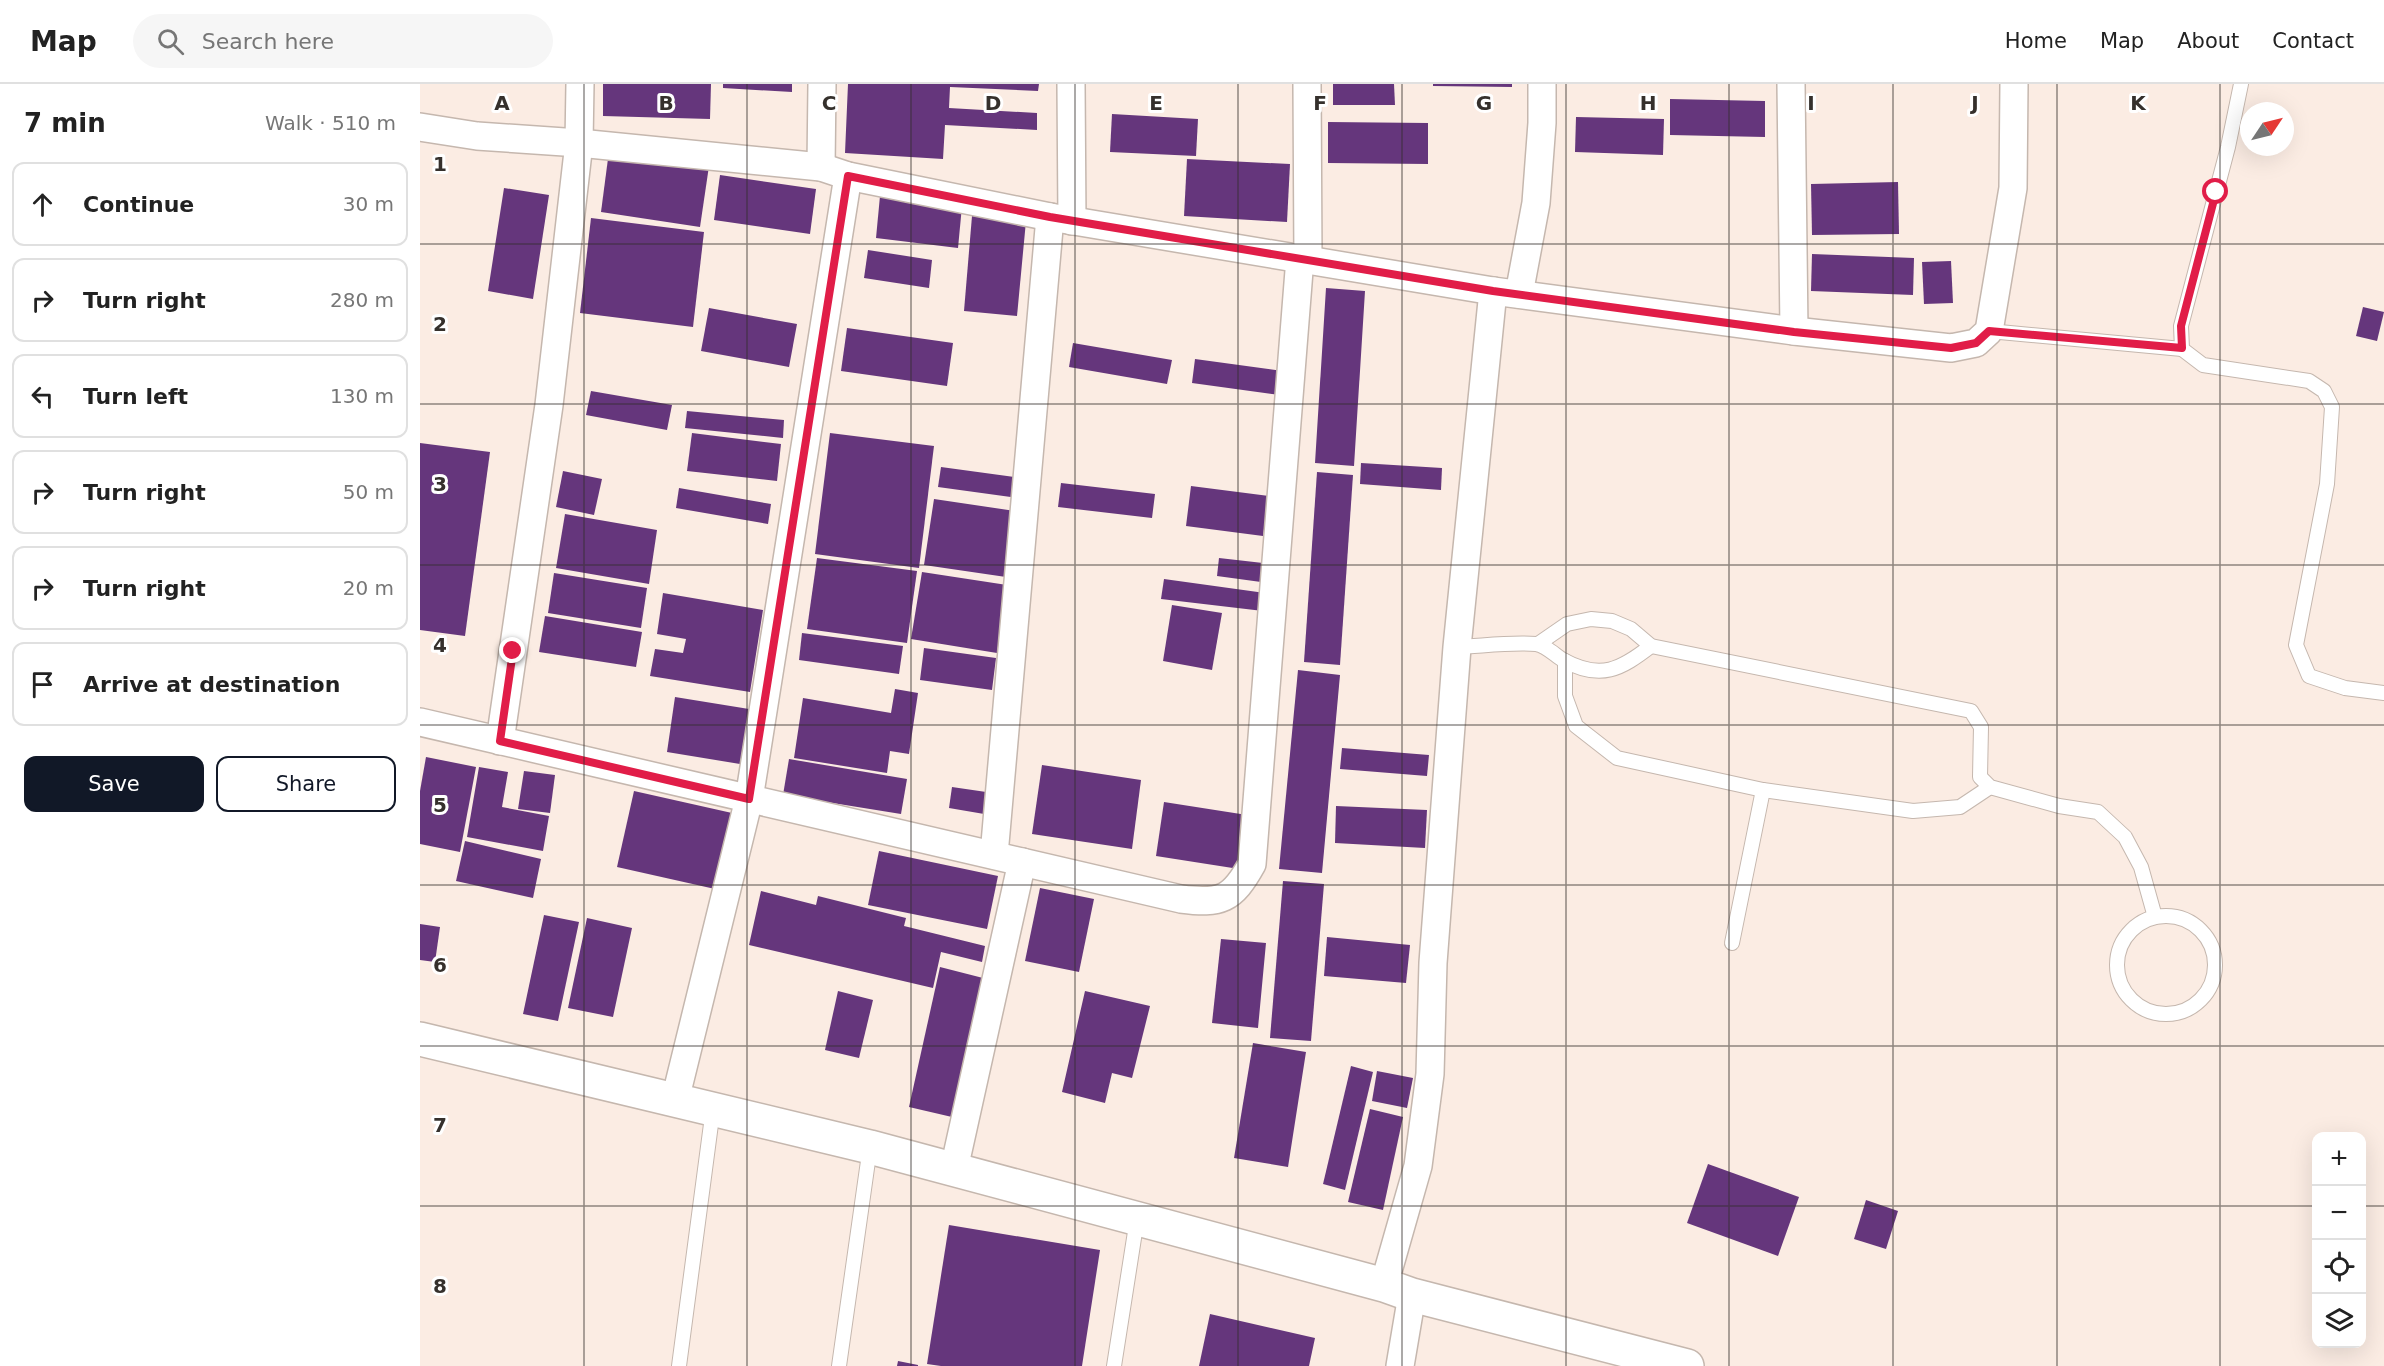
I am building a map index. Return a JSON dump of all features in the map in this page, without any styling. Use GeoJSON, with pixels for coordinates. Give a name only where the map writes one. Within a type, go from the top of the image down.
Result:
{"type":"FeatureCollection","features":[{"type":"Feature","properties":{"kind":"street"},"geometry":{"type":"LineString","coordinates":[[500,741],[549,405],[579,143],[580,84]]}},
{"type":"Feature","properties":{"kind":"street"},"geometry":{"type":"LineString","coordinates":[[821,167],[822,84]]}},
{"type":"Feature","properties":{"kind":"street"},"geometry":{"type":"LineString","coordinates":[[994,855],[1061,219],[1071,84]]}},
{"type":"Feature","properties":{"kind":"street"},"geometry":{"type":"LineString","coordinates":[[420,722],[1181,899],[1207,903],[1226,897],[1240,885],[1252,864],[1304,259],[1307,84]]}},
{"type":"Feature","properties":{"kind":"street"},"geometry":{"type":"LineString","coordinates":[[1400,1366],[1398,1290],[1430,1074],[1433,963],[1457,647],[1506,293],[1536,203],[1542,123],[1542,84]]}},
{"type":"Feature","properties":{"kind":"street"},"geometry":{"type":"LineString","coordinates":[[1791,84],[1794,332]]}},
{"type":"Feature","properties":{"kind":"street"},"geometry":{"type":"LineString","coordinates":[[420,127],[477,136],[579,143],[821,167],[848,176],[1061,219],[1506,293],[1794,332],[1951,348],[1976,343],[1989,331],[2013,188],[2014,84]]}},
{"type":"Feature","properties":{"kind":"street"},"geometry":{"type":"LineString","coordinates":[[675,1100],[749,799],[848,176]]}},
{"type":"Feature","properties":{"kind":"street"},"geometry":{"type":"LineString","coordinates":[[954,1169],[1022,862]]}},
{"type":"Feature","properties":{"kind":"street"},"geometry":{"type":"LineString","coordinates":[[420,1039],[870,1146],[1649,1361],[1687,1366]]}},
{"type":"Feature","properties":{"kind":"lane"},"geometry":{"type":"LineString","coordinates":[[2182,348],[2181,326],[2228,147],[2241,84]]}},
{"type":"Feature","properties":{"kind":"lane"},"geometry":{"type":"LineString","coordinates":[[1989,331],[2182,348],[2203,365],[2309,381],[2324,391],[2332,407],[2327,484],[2296,645],[2309,676],[2345,688],[2384,693]]}},
{"type":"Feature","properties":{"kind":"lane"},"geometry":{"type":"LineString","coordinates":[[1457,647],[1538,644],[1567,624],[1591,619],[1612,621],[1631,629],[1651,646],[1971,711],[1981,727],[1980,777],[1990,787],[2059,806],[2098,812],[2126,837],[2140,867],[2155,917]]}},
{"type":"Feature","properties":{"kind":"lane"},"geometry":{"type":"LineString","coordinates":[[1538,644],[1565,661],[1591,670],[1610,671],[1627,664],[1651,646]]}},
{"type":"Feature","properties":{"kind":"lane"},"geometry":{"type":"LineString","coordinates":[[1565,661],[1565,696],[1576,726],[1617,758],[1763,790],[1913,811],[1960,807],[1990,787]]}},
{"type":"Feature","properties":{"kind":"lane"},"geometry":{"type":"LineString","coordinates":[[1732,943],[1763,790]]}},
{"type":"Feature","properties":{"kind":"lane"},"geometry":{"type":"LineString","coordinates":[[2155,917],[2178,918],[2198,928],[2208,940],[2214,955],[2215,970],[2211,986],[2203,998],[2191,1008],[2176,1014],[2161,1015],[2139,1006],[2123,990],[2117,976],[2116,960],[2120,945],[2140,922],[2155,917]]}},
{"type":"Feature","properties":{"kind":"lane"},"geometry":{"type":"LineString","coordinates":[[679,1366],[712,1109]]}},
{"type":"Feature","properties":{"kind":"lane"},"geometry":{"type":"LineString","coordinates":[[839,1366],[870,1146]]}},
{"type":"Feature","properties":{"kind":"lane"},"geometry":{"type":"LineString","coordinates":[[1114,1366],[1137,1219]]}},
{"type":"Feature","properties":{"kind":"building"},"geometry":{"type":"Polygon","coordinates":[[[603,84],[711,84],[710,119],[603,116],[603,84]]]}},
{"type":"Feature","properties":{"kind":"building"},"geometry":{"type":"Polygon","coordinates":[[[723,84],[792,84],[792,92],[723,88],[723,84]]]}},
{"type":"Feature","properties":{"kind":"building"},"geometry":{"type":"Polygon","coordinates":[[[848,84],[1039,84],[1038,91],[950,87],[949,108],[1037,113],[1037,130],[945,125],[943,159],[845,153],[848,84]]]}},
{"type":"Feature","properties":{"kind":"building"},"geometry":{"type":"Polygon","coordinates":[[[1333,84],[1394,84],[1395,105],[1333,105],[1333,84]]]}},
{"type":"Feature","properties":{"kind":"building"},"geometry":{"type":"Polygon","coordinates":[[[1433,84],[1512,84],[1512,87],[1433,86],[1433,84]]]}},
{"type":"Feature","properties":{"kind":"building"},"geometry":{"type":"Polygon","coordinates":[[[1670,99],[1765,101],[1765,137],[1670,135],[1670,99]]]}},
{"type":"Feature","properties":{"kind":"building"},"geometry":{"type":"Polygon","coordinates":[[[1112,114],[1198,119],[1196,156],[1110,152],[1112,114]]]}},
{"type":"Feature","properties":{"kind":"building"},"geometry":{"type":"Polygon","coordinates":[[[1576,117],[1664,119],[1663,155],[1575,152],[1576,117]]]}},
{"type":"Feature","properties":{"kind":"building"},"geometry":{"type":"Polygon","coordinates":[[[1328,122],[1428,123],[1428,164],[1328,163],[1328,122]]]}},
{"type":"Feature","properties":{"kind":"building"},"geometry":{"type":"Polygon","coordinates":[[[609,151],[709,166],[700,227],[601,212],[609,151]]]}},
{"type":"Feature","properties":{"kind":"building"},"geometry":{"type":"Polygon","coordinates":[[[1187,159],[1290,164],[1287,222],[1184,216],[1187,159]]]}},
{"type":"Feature","properties":{"kind":"building"},"geometry":{"type":"Polygon","coordinates":[[[720,175],[816,189],[810,234],[714,220],[720,175]]]}},
{"type":"Feature","properties":{"kind":"building"},"geometry":{"type":"Polygon","coordinates":[[[1898,182],[1899,234],[1812,235],[1811,184],[1898,182]]]}},
{"type":"Feature","properties":{"kind":"building"},"geometry":{"type":"Polygon","coordinates":[[[504,188],[549,195],[533,299],[488,291],[504,188]]]}},
{"type":"Feature","properties":{"kind":"building"},"geometry":{"type":"Polygon","coordinates":[[[880,196],[962,206],[958,248],[876,238],[880,196]]]}},
{"type":"Feature","properties":{"kind":"building"},"geometry":{"type":"Polygon","coordinates":[[[972,216],[1026,221],[1017,316],[964,311],[972,216]]]}},
{"type":"Feature","properties":{"kind":"building"},"geometry":{"type":"Polygon","coordinates":[[[591,218],[704,232],[693,327],[580,313],[591,218]]]}},
{"type":"Feature","properties":{"kind":"building"},"geometry":{"type":"Polygon","coordinates":[[[868,250],[932,260],[929,288],[864,278],[868,250]]]}},
{"type":"Feature","properties":{"kind":"building"},"geometry":{"type":"Polygon","coordinates":[[[1812,254],[1914,258],[1913,295],[1811,291],[1812,254]]]}},
{"type":"Feature","properties":{"kind":"building"},"geometry":{"type":"Polygon","coordinates":[[[1951,261],[1953,303],[1924,304],[1922,262],[1951,261]]]}},
{"type":"Feature","properties":{"kind":"building"},"geometry":{"type":"Polygon","coordinates":[[[1326,288],[1365,291],[1354,466],[1315,463],[1326,288]]]}},
{"type":"Feature","properties":{"kind":"building"},"geometry":{"type":"Polygon","coordinates":[[[2363,307],[2384,312],[2377,341],[2356,336],[2363,307]]]}},
{"type":"Feature","properties":{"kind":"building"},"geometry":{"type":"Polygon","coordinates":[[[709,308],[797,324],[789,367],[701,351],[709,308]]]}},
{"type":"Feature","properties":{"kind":"building"},"geometry":{"type":"Polygon","coordinates":[[[847,328],[953,343],[947,386],[841,371],[847,328]]]}},
{"type":"Feature","properties":{"kind":"building"},"geometry":{"type":"Polygon","coordinates":[[[1073,343],[1172,360],[1167,384],[1069,367],[1073,343]]]}},
{"type":"Feature","properties":{"kind":"building"},"geometry":{"type":"Polygon","coordinates":[[[1195,359],[1283,371],[1280,395],[1192,383],[1195,359]]]}},
{"type":"Feature","properties":{"kind":"building"},"geometry":{"type":"Polygon","coordinates":[[[591,391],[672,405],[667,430],[586,415],[591,391]]]}},
{"type":"Feature","properties":{"kind":"building"},"geometry":{"type":"Polygon","coordinates":[[[687,411],[784,420],[783,438],[685,428],[687,411]]]}},
{"type":"Feature","properties":{"kind":"building"},"geometry":{"type":"Polygon","coordinates":[[[692,433],[781,444],[777,481],[687,471],[692,433]]]}},
{"type":"Feature","properties":{"kind":"building"},"geometry":{"type":"Polygon","coordinates":[[[830,433],[934,446],[919,568],[815,554],[830,433]]]}},
{"type":"Feature","properties":{"kind":"building"},"geometry":{"type":"Polygon","coordinates":[[[420,443],[490,452],[465,636],[420,630],[420,443]]]}},
{"type":"Feature","properties":{"kind":"building"},"geometry":{"type":"Polygon","coordinates":[[[1361,463],[1442,468],[1441,490],[1360,484],[1361,463]]]}},
{"type":"Feature","properties":{"kind":"building"},"geometry":{"type":"Polygon","coordinates":[[[941,467],[1021,478],[1018,498],[938,487],[941,467]]]}},
{"type":"Feature","properties":{"kind":"building"},"geometry":{"type":"Polygon","coordinates":[[[563,471],[602,479],[594,515],[556,507],[563,471]]]}},
{"type":"Feature","properties":{"kind":"building"},"geometry":{"type":"Polygon","coordinates":[[[1317,472],[1353,475],[1340,665],[1304,662],[1317,472]]]}},
{"type":"Feature","properties":{"kind":"building"},"geometry":{"type":"Polygon","coordinates":[[[1061,483],[1155,494],[1152,518],[1058,507],[1061,483]]]}},
{"type":"Feature","properties":{"kind":"building"},"geometry":{"type":"Polygon","coordinates":[[[1191,486],[1269,496],[1263,536],[1186,526],[1191,486]]]}},
{"type":"Feature","properties":{"kind":"building"},"geometry":{"type":"Polygon","coordinates":[[[679,488],[771,504],[768,524],[676,508],[679,488]]]}},
{"type":"Feature","properties":{"kind":"building"},"geometry":{"type":"Polygon","coordinates":[[[934,499],[1015,511],[1006,577],[924,565],[934,499]]]}},
{"type":"Feature","properties":{"kind":"building"},"geometry":{"type":"Polygon","coordinates":[[[565,514],[657,530],[649,584],[556,568],[565,514]]]}},
{"type":"Feature","properties":{"kind":"building"},"geometry":{"type":"Polygon","coordinates":[[[817,558],[917,571],[907,643],[807,629],[817,558]]]}},
{"type":"Feature","properties":{"kind":"building"},"geometry":{"type":"Polygon","coordinates":[[[1219,558],[1263,563],[1261,582],[1217,576],[1219,558]]]}},
{"type":"Feature","properties":{"kind":"building"},"geometry":{"type":"Polygon","coordinates":[[[922,572],[1007,585],[997,653],[911,639],[922,572]]]}},
{"type":"Feature","properties":{"kind":"building"},"geometry":{"type":"Polygon","coordinates":[[[554,573],[647,588],[641,628],[548,613],[554,573]]]}},
{"type":"Feature","properties":{"kind":"building"},"geometry":{"type":"Polygon","coordinates":[[[1164,579],[1265,593],[1263,611],[1161,599],[1164,579]]]}},
{"type":"Feature","properties":{"kind":"building"},"geometry":{"type":"Polygon","coordinates":[[[663,593],[763,610],[750,692],[650,676],[655,649],[683,653],[686,639],[657,634],[663,593]]]}},
{"type":"Feature","properties":{"kind":"building"},"geometry":{"type":"Polygon","coordinates":[[[1172,605],[1222,613],[1212,670],[1163,661],[1172,605]]]}},
{"type":"Feature","properties":{"kind":"building"},"geometry":{"type":"Polygon","coordinates":[[[545,616],[642,632],[636,667],[539,652],[545,616]]]}},
{"type":"Feature","properties":{"kind":"building"},"geometry":{"type":"Polygon","coordinates":[[[802,633],[903,646],[899,674],[799,660],[802,633]]]}},
{"type":"Feature","properties":{"kind":"building"},"geometry":{"type":"Polygon","coordinates":[[[924,648],[996,658],[992,690],[920,680],[924,648]]]}},
{"type":"Feature","properties":{"kind":"building"},"geometry":{"type":"Polygon","coordinates":[[[1298,670],[1340,675],[1322,873],[1279,869],[1298,670]]]}},
{"type":"Feature","properties":{"kind":"building"},"geometry":{"type":"Polygon","coordinates":[[[895,689],[918,693],[909,754],[890,751],[887,773],[794,758],[803,698],[891,713],[895,689]]]}},
{"type":"Feature","properties":{"kind":"building"},"geometry":{"type":"Polygon","coordinates":[[[675,697],[749,709],[740,764],[667,752],[675,697]]]}},
{"type":"Feature","properties":{"kind":"building"},"geometry":{"type":"Polygon","coordinates":[[[1342,748],[1429,755],[1427,776],[1340,769],[1342,748]]]}},
{"type":"Feature","properties":{"kind":"building"},"geometry":{"type":"Polygon","coordinates":[[[426,757],[476,767],[460,852],[420,844],[420,791],[426,757]]]}},
{"type":"Feature","properties":{"kind":"building"},"geometry":{"type":"Polygon","coordinates":[[[789,759],[907,779],[901,814],[783,795],[789,759]]]}},
{"type":"Feature","properties":{"kind":"building"},"geometry":{"type":"Polygon","coordinates":[[[1042,765],[1141,780],[1132,849],[1032,834],[1042,765]]]}},
{"type":"Feature","properties":{"kind":"building"},"geometry":{"type":"Polygon","coordinates":[[[479,767],[508,772],[502,807],[549,816],[543,851],[467,837],[479,767]]]}},
{"type":"Feature","properties":{"kind":"building"},"geometry":{"type":"Polygon","coordinates":[[[524,771],[555,775],[550,813],[518,809],[524,771]]]}},
{"type":"Feature","properties":{"kind":"building"},"geometry":{"type":"Polygon","coordinates":[[[952,787],[993,793],[990,815],[949,808],[952,787]]]}},
{"type":"Feature","properties":{"kind":"building"},"geometry":{"type":"Polygon","coordinates":[[[634,791],[732,813],[715,889],[617,867],[634,791]]]}},
{"type":"Feature","properties":{"kind":"building"},"geometry":{"type":"Polygon","coordinates":[[[1164,802],[1247,815],[1239,869],[1156,856],[1164,802]]]}},
{"type":"Feature","properties":{"kind":"building"},"geometry":{"type":"Polygon","coordinates":[[[1336,806],[1427,810],[1425,848],[1335,843],[1336,806]]]}},
{"type":"Feature","properties":{"kind":"building"},"geometry":{"type":"Polygon","coordinates":[[[465,841],[541,859],[533,898],[456,881],[465,841]]]}},
{"type":"Feature","properties":{"kind":"building"},"geometry":{"type":"Polygon","coordinates":[[[879,851],[998,876],[987,929],[868,905],[879,851]]]}},
{"type":"Feature","properties":{"kind":"building"},"geometry":{"type":"Polygon","coordinates":[[[1283,881],[1324,884],[1311,1041],[1270,1038],[1283,881]]]}},
{"type":"Feature","properties":{"kind":"building"},"geometry":{"type":"Polygon","coordinates":[[[1040,888],[1094,899],[1079,972],[1025,961],[1040,888]]]}},
{"type":"Feature","properties":{"kind":"building"},"geometry":{"type":"Polygon","coordinates":[[[761,891],[816,905],[818,896],[906,918],[904,926],[985,946],[982,962],[941,952],[933,988],[749,945],[761,891]]]}},
{"type":"Feature","properties":{"kind":"building"},"geometry":{"type":"Polygon","coordinates":[[[544,915],[579,922],[558,1021],[523,1014],[544,915]]]}},
{"type":"Feature","properties":{"kind":"building"},"geometry":{"type":"Polygon","coordinates":[[[587,918],[632,928],[613,1017],[568,1008],[587,918]]]}},
{"type":"Feature","properties":{"kind":"building"},"geometry":{"type":"Polygon","coordinates":[[[420,924],[440,927],[435,962],[420,960],[420,924]]]}},
{"type":"Feature","properties":{"kind":"building"},"geometry":{"type":"Polygon","coordinates":[[[1327,937],[1410,945],[1406,983],[1324,976],[1327,937]]]}},
{"type":"Feature","properties":{"kind":"building"},"geometry":{"type":"Polygon","coordinates":[[[1221,939],[1266,943],[1258,1028],[1212,1023],[1221,939]]]}},
{"type":"Feature","properties":{"kind":"building"},"geometry":{"type":"Polygon","coordinates":[[[940,967],[983,978],[952,1117],[909,1107],[940,967]]]}},
{"type":"Feature","properties":{"kind":"building"},"geometry":{"type":"Polygon","coordinates":[[[838,991],[873,1000],[859,1058],[825,1050],[838,991]]]}},
{"type":"Feature","properties":{"kind":"building"},"geometry":{"type":"Polygon","coordinates":[[[1085,991],[1150,1006],[1132,1078],[1112,1073],[1105,1103],[1062,1092],[1085,991]]]}},
{"type":"Feature","properties":{"kind":"building"},"geometry":{"type":"Polygon","coordinates":[[[1253,1043],[1306,1052],[1288,1167],[1234,1158],[1253,1043]]]}},
{"type":"Feature","properties":{"kind":"building"},"geometry":{"type":"Polygon","coordinates":[[[1351,1066],[1373,1072],[1345,1190],[1323,1184],[1351,1066]]]}},
{"type":"Feature","properties":{"kind":"building"},"geometry":{"type":"Polygon","coordinates":[[[1377,1071],[1413,1078],[1407,1108],[1372,1101],[1377,1071]]]}},
{"type":"Feature","properties":{"kind":"building"},"geometry":{"type":"Polygon","coordinates":[[[1370,1109],[1403,1117],[1383,1210],[1348,1202],[1370,1109]]]}},
{"type":"Feature","properties":{"kind":"building"},"geometry":{"type":"Polygon","coordinates":[[[1708,1164],[1799,1197],[1778,1256],[1687,1223],[1708,1164]]]}},
{"type":"Feature","properties":{"kind":"building"},"geometry":{"type":"Polygon","coordinates":[[[1866,1200],[1898,1211],[1886,1249],[1854,1239],[1866,1200]]]}},
{"type":"Feature","properties":{"kind":"building"},"geometry":{"type":"Polygon","coordinates":[[[949,1225],[1100,1250],[1082,1366],[941,1366],[927,1364],[949,1225]]]}},
{"type":"Feature","properties":{"kind":"building"},"geometry":{"type":"Polygon","coordinates":[[[1210,1314],[1315,1338],[1309,1366],[1199,1366],[1210,1314]]]}},
{"type":"Feature","properties":{"kind":"building"},"geometry":{"type":"Polygon","coordinates":[[[898,1361],[918,1365],[918,1366],[897,1366],[898,1361]]]}},
{"type":"Feature","properties":{"kind":"route"},"geometry":{"type":"LineString","coordinates":[[513,651],[500,741],[749,799],[848,176],[1050,217],[1493,291],[1794,332],[1951,348],[1976,343],[1989,331],[2182,348],[2181,326],[2216,192]]}}]}
